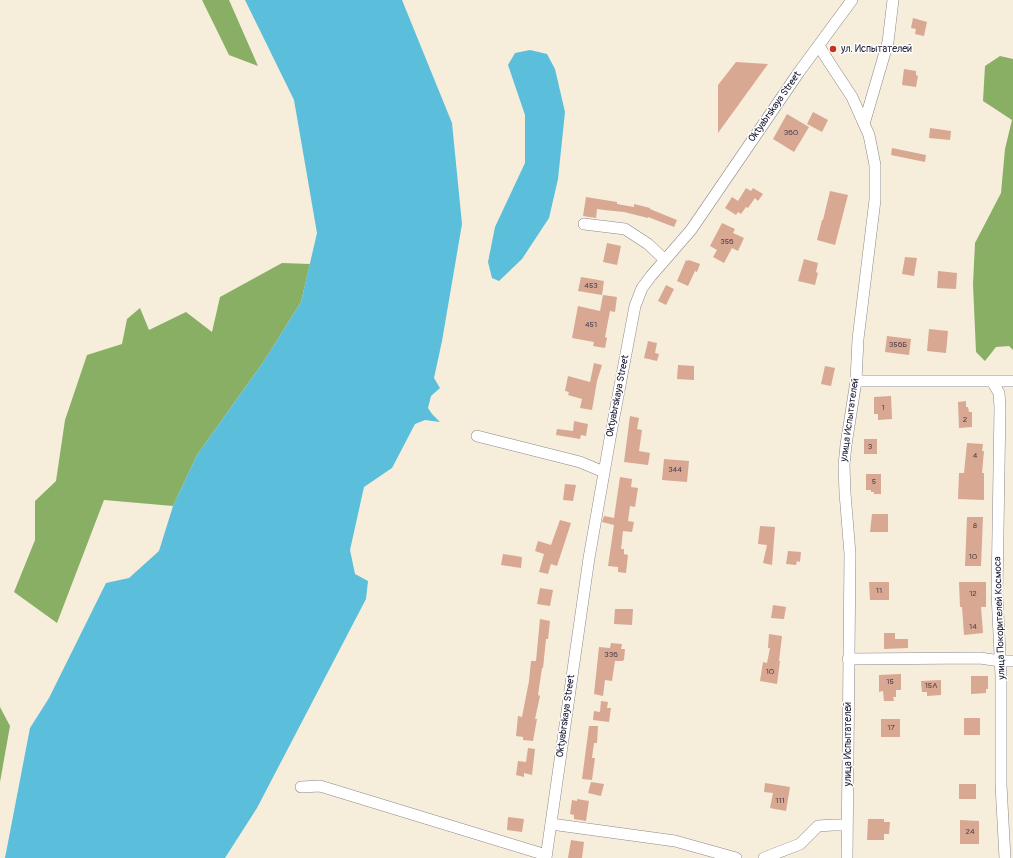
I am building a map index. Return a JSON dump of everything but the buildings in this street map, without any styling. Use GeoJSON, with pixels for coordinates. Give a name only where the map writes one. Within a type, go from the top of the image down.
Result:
{"type":"FeatureCollection","features":[{"type":"Feature","properties":{"kind":"street","name":"Oktyabrskaya Street"},"geometry":{"type":"LineString","coordinates":[[546,856],[552,824],[588,565],[635,306],[642,288],[691,230],[791,85],[852,0]]}},
{"type":"Feature","properties":{"kind":"street"},"geometry":{"type":"LineString","coordinates":[[864,124],[888,42],[893,0]]}},
{"type":"Feature","properties":{"kind":"street","name":"улица Испытателей"},"geometry":{"type":"LineString","coordinates":[[820,46],[852,97],[869,135],[875,165],[874,200],[858,339],[856,381],[844,465],[844,493],[850,554],[847,858]]}},
{"type":"Feature","properties":{"kind":"street"},"geometry":{"type":"LineString","coordinates":[[584,224],[625,229],[648,244],[665,260]]}},
{"type":"Feature","properties":{"kind":"street"},"geometry":{"type":"LineString","coordinates":[[856,381],[1013,381]]}},
{"type":"Feature","properties":{"kind":"street","name":"улица Покорителей Космоса"},"geometry":{"type":"LineString","coordinates":[[992,381],[999,393],[1000,407],[997,593],[1001,676],[1001,785],[1008,857]]}},
{"type":"Feature","properties":{"kind":"street"},"geometry":{"type":"LineString","coordinates":[[477,436],[580,462],[604,472]]}},
{"type":"Feature","properties":{"kind":"street"},"geometry":{"type":"LineString","coordinates":[[848,659],[980,658],[1013,661]]}},
{"type":"Feature","properties":{"kind":"street"},"geometry":{"type":"LineString","coordinates":[[301,787],[320,786],[546,856]]}},
{"type":"Feature","properties":{"kind":"street"},"geometry":{"type":"LineString","coordinates":[[552,824],[675,841],[736,858]]}},
{"type":"Feature","properties":{"kind":"street"},"geometry":{"type":"LineString","coordinates":[[764,858],[800,844],[818,826],[833,824],[847,825]]}},
{"type":"Feature","properties":{"kind":"green space"},"geometry":{"type":"Polygon","coordinates":[[[202,0],[229,0],[258,66],[229,55],[202,0]]]}},
{"type":"Feature","properties":{"kind":"green space"},"geometry":{"type":"Polygon","coordinates":[[[1000,56],[1013,59],[1013,350],[1009,346],[996,347],[985,361],[976,352],[973,284],[975,243],[1001,193],[1005,149],[1012,120],[983,101],[985,66],[1000,56]]]}},
{"type":"Feature","properties":{"kind":"green space"},"geometry":{"type":"Polygon","coordinates":[[[282,263],[310,264],[301,302],[264,361],[197,455],[173,506],[104,500],[57,623],[14,592],[35,540],[35,501],[56,481],[65,420],[87,355],[122,344],[127,319],[140,308],[149,330],[186,312],[212,332],[220,297],[282,263]]]}},
{"type":"Feature","properties":{"kind":"green space"},"geometry":{"type":"Polygon","coordinates":[[[0,707],[10,726],[0,782],[0,707]]]}},
{"type":"Feature","properties":{"kind":"water"},"geometry":{"type":"Polygon","coordinates":[[[245,0],[402,0],[452,123],[462,224],[442,341],[434,378],[440,388],[431,396],[428,408],[440,422],[425,420],[415,424],[392,468],[364,487],[350,550],[355,574],[368,581],[366,599],[257,808],[225,858],[5,858],[30,728],[49,698],[106,583],[129,578],[159,551],[173,506],[197,455],[264,361],[301,302],[317,233],[294,100],[245,0]]]}},
{"type":"Feature","properties":{"kind":"water"},"geometry":{"type":"Polygon","coordinates":[[[530,50],[547,54],[555,69],[565,112],[558,179],[549,218],[522,259],[499,281],[492,278],[488,262],[495,227],[525,163],[525,115],[508,65],[515,53],[530,50]]]}},
{"type":"Feature","properties":{"kind":"place","name":"ул. Испытателей"},"geometry":{"type":"Point","coordinates":[833,49]}}]}
